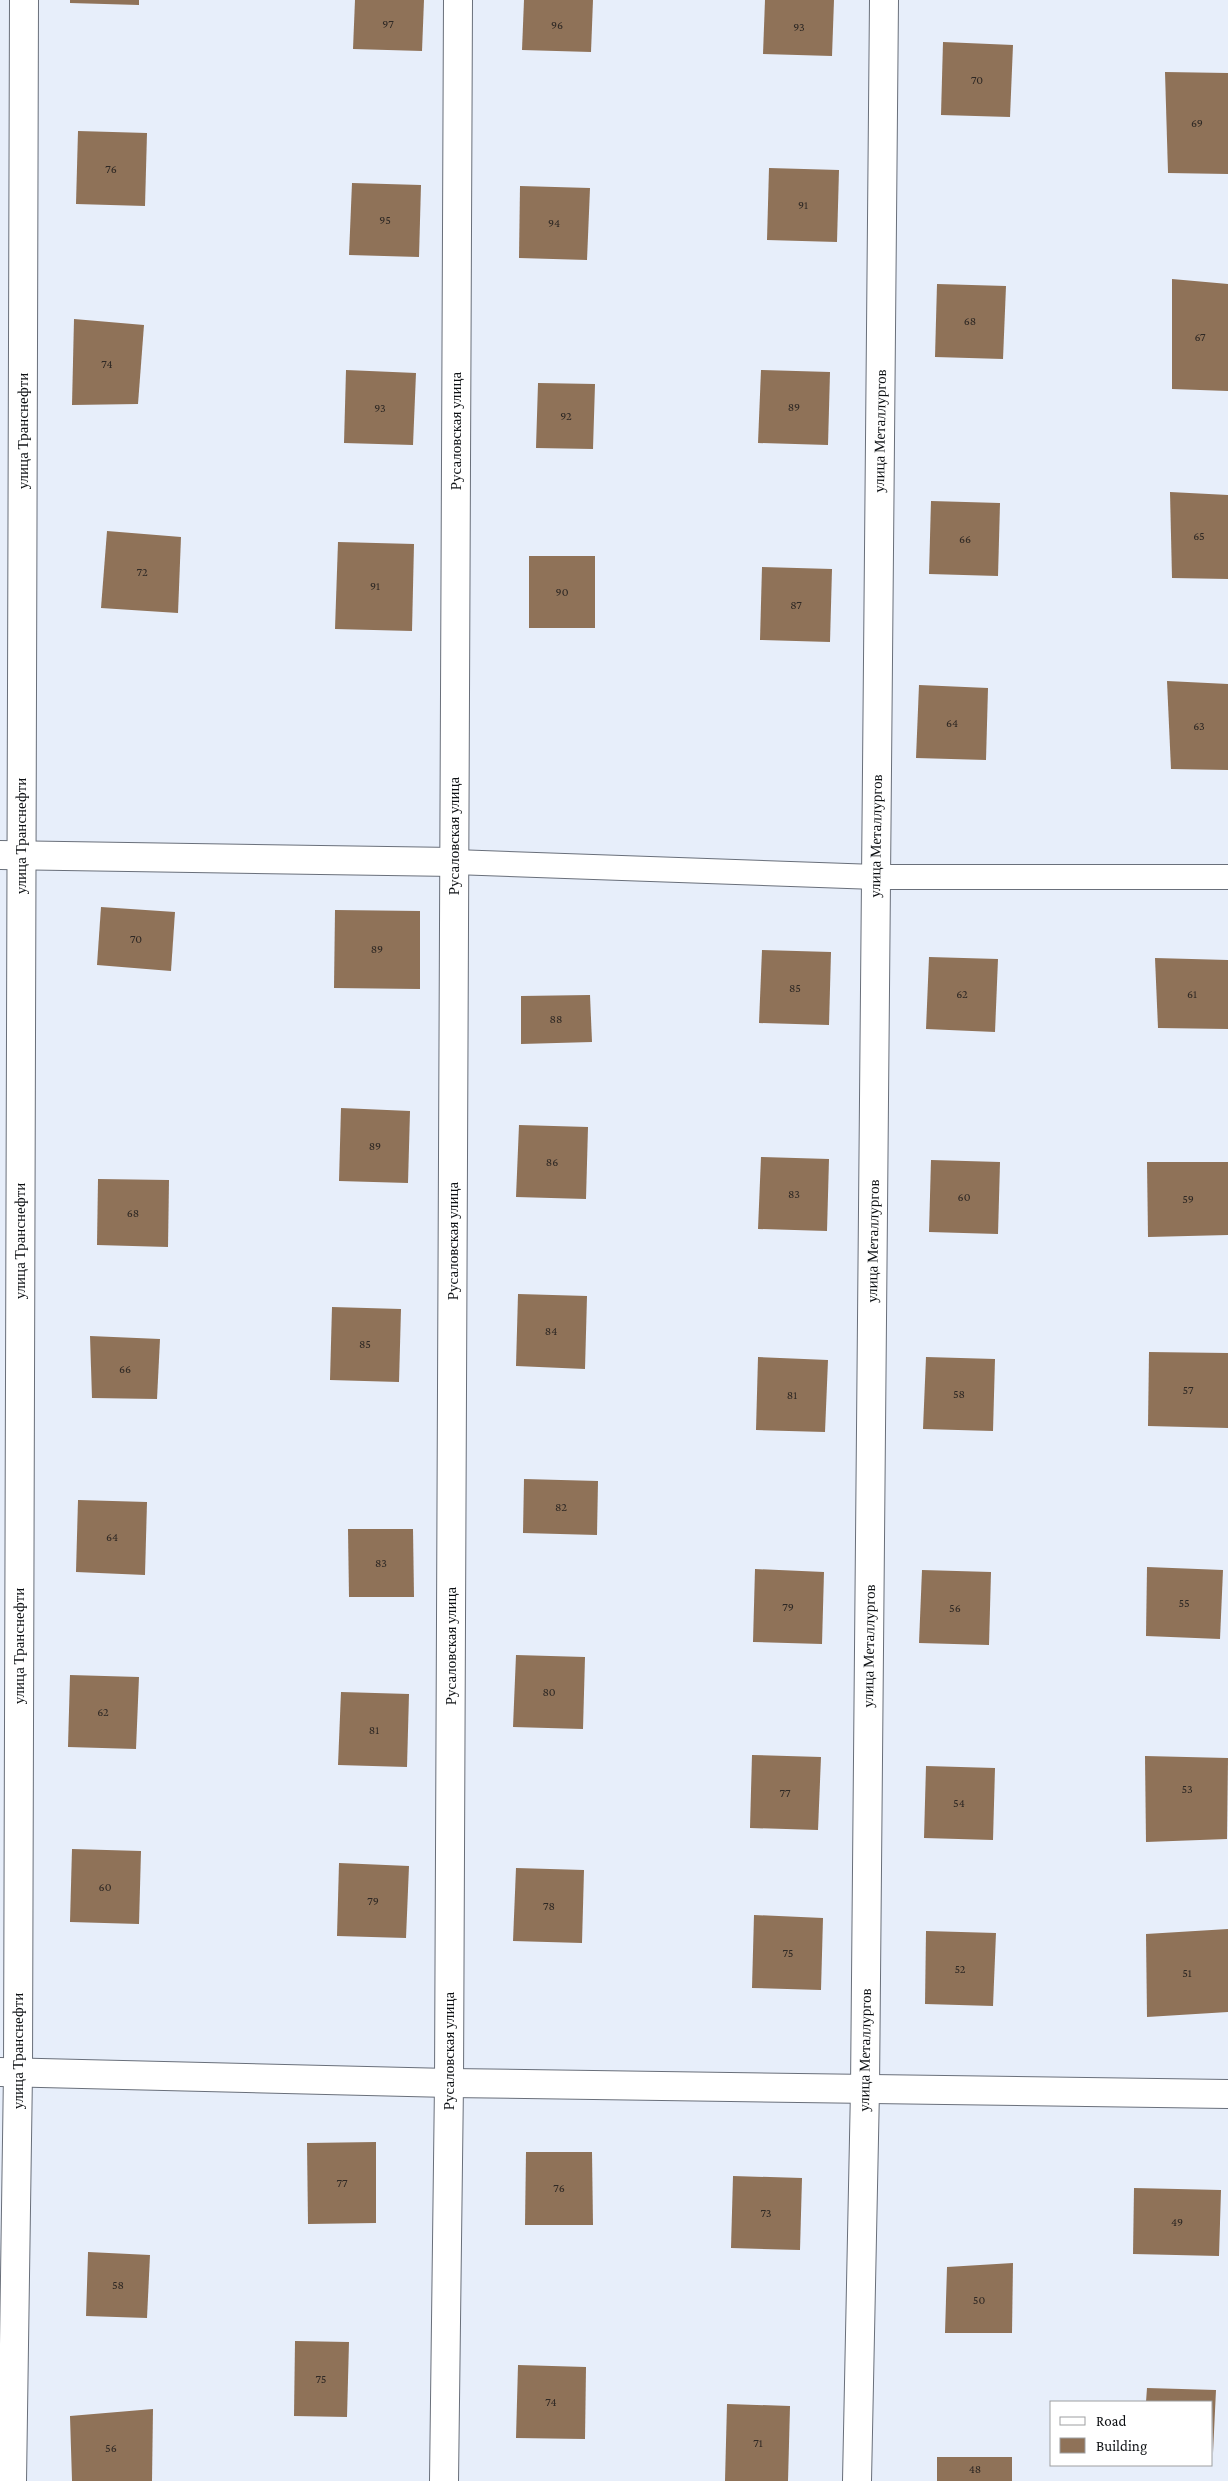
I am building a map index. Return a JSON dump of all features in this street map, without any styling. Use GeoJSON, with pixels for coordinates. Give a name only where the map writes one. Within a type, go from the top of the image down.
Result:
{"type":"FeatureCollection","features":[{"type":"Feature","properties":{"kind":"street","name":"улица Транснефти"},"geometry":{"type":"LineString","coordinates":[[12,2481],[9,2072],[11,855],[24,0]]}},
{"type":"Feature","properties":{"kind":"street","name":"Русаловская улица"},"geometry":{"type":"LineString","coordinates":[[444,2481],[449,2083],[458,0]]}},
{"type":"Feature","properties":{"kind":"street","name":"улица Металлургов"},"geometry":{"type":"LineString","coordinates":[[857,2481],[865,2089],[884,0]]}},
{"type":"Feature","properties":{"kind":"street"},"geometry":{"type":"LineString","coordinates":[[11,855],[454,862]]}},
{"type":"Feature","properties":{"kind":"street"},"geometry":{"type":"LineString","coordinates":[[9,2072],[449,2083],[1228,2094]]}},
{"type":"Feature","properties":{"kind":"lane"},"geometry":{"type":"LineString","coordinates":[[454,862],[876,877],[1228,877]]}},
{"type":"Feature","properties":{"kind":"building"},"geometry":{"type":"Polygon","coordinates":[[[70,0],[139,0],[139,5],[70,3],[70,0]]]}},
{"type":"Feature","properties":{"kind":"building"},"geometry":{"type":"Polygon","coordinates":[[[355,0],[424,0],[422,51],[353,49],[355,0]]]}},
{"type":"Feature","properties":{"kind":"building"},"geometry":{"type":"Polygon","coordinates":[[[524,0],[593,0],[591,52],[522,50],[524,0]]]}},
{"type":"Feature","properties":{"kind":"building"},"geometry":{"type":"Polygon","coordinates":[[[765,0],[834,0],[832,56],[763,54],[765,0]]]}},
{"type":"Feature","properties":{"kind":"building"},"geometry":{"type":"Polygon","coordinates":[[[943,42],[1013,45],[1010,117],[941,115],[943,42]]]}},
{"type":"Feature","properties":{"kind":"building"},"geometry":{"type":"Polygon","coordinates":[[[1165,72],[1228,73],[1228,174],[1168,173],[1165,72]]]}},
{"type":"Feature","properties":{"kind":"building"},"geometry":{"type":"Polygon","coordinates":[[[78,131],[147,133],[145,206],[76,204],[78,131]]]}},
{"type":"Feature","properties":{"kind":"building"},"geometry":{"type":"Polygon","coordinates":[[[769,168],[839,170],[837,242],[767,240],[769,168]]]}},
{"type":"Feature","properties":{"kind":"building"},"geometry":{"type":"Polygon","coordinates":[[[352,183],[421,185],[419,257],[349,255],[352,183]]]}},
{"type":"Feature","properties":{"kind":"building"},"geometry":{"type":"Polygon","coordinates":[[[520,186],[590,188],[587,260],[519,258],[520,186]]]}},
{"type":"Feature","properties":{"kind":"building"},"geometry":{"type":"Polygon","coordinates":[[[1172,279],[1228,284],[1228,391],[1172,389],[1172,279]]]}},
{"type":"Feature","properties":{"kind":"building"},"geometry":{"type":"Polygon","coordinates":[[[937,284],[1006,286],[1003,359],[935,357],[937,284]]]}},
{"type":"Feature","properties":{"kind":"building"},"geometry":{"type":"Polygon","coordinates":[[[74,319],[144,325],[138,404],[72,405],[74,319]]]}},
{"type":"Feature","properties":{"kind":"building"},"geometry":{"type":"Polygon","coordinates":[[[346,370],[416,373],[413,445],[344,443],[346,370]]]}},
{"type":"Feature","properties":{"kind":"building"},"geometry":{"type":"Polygon","coordinates":[[[761,370],[830,372],[828,445],[758,443],[761,370]]]}},
{"type":"Feature","properties":{"kind":"building"},"geometry":{"type":"Polygon","coordinates":[[[538,383],[595,384],[593,449],[536,448],[538,383]]]}},
{"type":"Feature","properties":{"kind":"building"},"geometry":{"type":"Polygon","coordinates":[[[1170,492],[1228,495],[1228,579],[1172,578],[1170,492]]]}},
{"type":"Feature","properties":{"kind":"building"},"geometry":{"type":"Polygon","coordinates":[[[931,501],[1000,503],[998,576],[929,574],[931,501]]]}},
{"type":"Feature","properties":{"kind":"building"},"geometry":{"type":"Polygon","coordinates":[[[107,531],[181,537],[178,613],[101,608],[107,531]]]}},
{"type":"Feature","properties":{"kind":"building"},"geometry":{"type":"Polygon","coordinates":[[[338,542],[414,544],[412,631],[335,629],[338,542]]]}},
{"type":"Feature","properties":{"kind":"building"},"geometry":{"type":"Polygon","coordinates":[[[529,556],[595,556],[595,628],[529,628],[529,556]]]}},
{"type":"Feature","properties":{"kind":"building"},"geometry":{"type":"Polygon","coordinates":[[[762,567],[832,569],[830,642],[760,640],[762,567]]]}},
{"type":"Feature","properties":{"kind":"building"},"geometry":{"type":"Polygon","coordinates":[[[1167,681],[1228,684],[1228,770],[1171,769],[1167,681]]]}},
{"type":"Feature","properties":{"kind":"building"},"geometry":{"type":"Polygon","coordinates":[[[919,685],[988,688],[986,760],[916,758],[919,685]]]}},
{"type":"Feature","properties":{"kind":"building"},"geometry":{"type":"Polygon","coordinates":[[[101,907],[175,912],[171,971],[97,965],[101,907]]]}},
{"type":"Feature","properties":{"kind":"building"},"geometry":{"type":"Polygon","coordinates":[[[335,910],[420,911],[420,989],[334,988],[335,910]]]}},
{"type":"Feature","properties":{"kind":"building"},"geometry":{"type":"Polygon","coordinates":[[[762,950],[831,952],[829,1025],[759,1023],[762,950]]]}},
{"type":"Feature","properties":{"kind":"building"},"geometry":{"type":"Polygon","coordinates":[[[929,957],[998,959],[995,1032],[926,1029],[929,957]]]}},
{"type":"Feature","properties":{"kind":"building"},"geometry":{"type":"Polygon","coordinates":[[[1155,958],[1228,960],[1228,1029],[1158,1028],[1155,958]]]}},
{"type":"Feature","properties":{"kind":"building"},"geometry":{"type":"Polygon","coordinates":[[[590,995],[592,1042],[521,1044],[521,996],[590,995]]]}},
{"type":"Feature","properties":{"kind":"building"},"geometry":{"type":"Polygon","coordinates":[[[341,1108],[410,1111],[408,1183],[339,1181],[341,1108]]]}},
{"type":"Feature","properties":{"kind":"building"},"geometry":{"type":"Polygon","coordinates":[[[519,1125],[588,1127],[586,1199],[516,1197],[519,1125]]]}},
{"type":"Feature","properties":{"kind":"building"},"geometry":{"type":"Polygon","coordinates":[[[761,1157],[829,1159],[827,1231],[758,1229],[761,1157]]]}},
{"type":"Feature","properties":{"kind":"building"},"geometry":{"type":"Polygon","coordinates":[[[931,1160],[1000,1162],[998,1234],[929,1232],[931,1160]]]}},
{"type":"Feature","properties":{"kind":"building"},"geometry":{"type":"Polygon","coordinates":[[[1147,1162],[1228,1162],[1228,1235],[1148,1237],[1147,1162]]]}},
{"type":"Feature","properties":{"kind":"building"},"geometry":{"type":"Polygon","coordinates":[[[98,1179],[169,1180],[168,1247],[97,1245],[98,1179]]]}},
{"type":"Feature","properties":{"kind":"building"},"geometry":{"type":"Polygon","coordinates":[[[518,1294],[587,1296],[585,1369],[516,1366],[518,1294]]]}},
{"type":"Feature","properties":{"kind":"building"},"geometry":{"type":"Polygon","coordinates":[[[332,1307],[401,1309],[399,1382],[330,1380],[332,1307]]]}},
{"type":"Feature","properties":{"kind":"building"},"geometry":{"type":"Polygon","coordinates":[[[90,1336],[160,1339],[157,1399],[92,1398],[90,1336]]]}},
{"type":"Feature","properties":{"kind":"building"},"geometry":{"type":"Polygon","coordinates":[[[1149,1352],[1228,1353],[1228,1428],[1148,1426],[1149,1352]]]}},
{"type":"Feature","properties":{"kind":"building"},"geometry":{"type":"Polygon","coordinates":[[[758,1357],[828,1360],[825,1432],[756,1430],[758,1357]]]}},
{"type":"Feature","properties":{"kind":"building"},"geometry":{"type":"Polygon","coordinates":[[[926,1357],[995,1359],[993,1431],[923,1429],[926,1357]]]}},
{"type":"Feature","properties":{"kind":"building"},"geometry":{"type":"Polygon","coordinates":[[[524,1479],[598,1481],[597,1535],[523,1533],[524,1479]]]}},
{"type":"Feature","properties":{"kind":"building"},"geometry":{"type":"Polygon","coordinates":[[[78,1500],[147,1502],[145,1575],[76,1572],[78,1500]]]}},
{"type":"Feature","properties":{"kind":"building"},"geometry":{"type":"Polygon","coordinates":[[[348,1529],[413,1529],[414,1597],[349,1597],[348,1529]]]}},
{"type":"Feature","properties":{"kind":"building"},"geometry":{"type":"Polygon","coordinates":[[[1147,1567],[1223,1570],[1220,1639],[1146,1636],[1147,1567]]]}},
{"type":"Feature","properties":{"kind":"building"},"geometry":{"type":"Polygon","coordinates":[[[755,1569],[824,1572],[822,1644],[753,1642],[755,1569]]]}},
{"type":"Feature","properties":{"kind":"building"},"geometry":{"type":"Polygon","coordinates":[[[922,1570],[991,1572],[989,1645],[919,1643],[922,1570]]]}},
{"type":"Feature","properties":{"kind":"building"},"geometry":{"type":"Polygon","coordinates":[[[516,1655],[585,1657],[583,1729],[513,1727],[516,1655]]]}},
{"type":"Feature","properties":{"kind":"building"},"geometry":{"type":"Polygon","coordinates":[[[70,1675],[139,1677],[136,1749],[68,1747],[70,1675]]]}},
{"type":"Feature","properties":{"kind":"building"},"geometry":{"type":"Polygon","coordinates":[[[341,1692],[409,1694],[407,1767],[338,1765],[341,1692]]]}},
{"type":"Feature","properties":{"kind":"building"},"geometry":{"type":"Polygon","coordinates":[[[752,1755],[821,1757],[818,1830],[750,1828],[752,1755]]]}},
{"type":"Feature","properties":{"kind":"building"},"geometry":{"type":"Polygon","coordinates":[[[1145,1756],[1228,1758],[1227,1839],[1146,1842],[1145,1756]]]}},
{"type":"Feature","properties":{"kind":"building"},"geometry":{"type":"Polygon","coordinates":[[[926,1766],[995,1768],[993,1840],[924,1838],[926,1766]]]}},
{"type":"Feature","properties":{"kind":"building"},"geometry":{"type":"Polygon","coordinates":[[[72,1849],[141,1851],[139,1924],[70,1922],[72,1849]]]}},
{"type":"Feature","properties":{"kind":"building"},"geometry":{"type":"Polygon","coordinates":[[[339,1863],[409,1866],[406,1938],[337,1936],[339,1863]]]}},
{"type":"Feature","properties":{"kind":"building"},"geometry":{"type":"Polygon","coordinates":[[[516,1868],[584,1870],[582,1943],[513,1941],[516,1868]]]}},
{"type":"Feature","properties":{"kind":"building"},"geometry":{"type":"Polygon","coordinates":[[[754,1915],[823,1918],[821,1990],[752,1988],[754,1915]]]}},
{"type":"Feature","properties":{"kind":"building"},"geometry":{"type":"Polygon","coordinates":[[[1228,1929],[1228,2012],[1147,2017],[1146,1934],[1228,1929]]]}},
{"type":"Feature","properties":{"kind":"building"},"geometry":{"type":"Polygon","coordinates":[[[926,1931],[996,1933],[993,2006],[925,2004],[926,1931]]]}},
{"type":"Feature","properties":{"kind":"building"},"geometry":{"type":"Polygon","coordinates":[[[376,2142],[376,2223],[308,2224],[307,2143],[376,2142]]]}},
{"type":"Feature","properties":{"kind":"building"},"geometry":{"type":"Polygon","coordinates":[[[526,2152],[592,2152],[593,2225],[525,2225],[526,2152]]]}},
{"type":"Feature","properties":{"kind":"building"},"geometry":{"type":"Polygon","coordinates":[[[733,2176],[802,2178],[800,2250],[731,2248],[733,2176]]]}},
{"type":"Feature","properties":{"kind":"building"},"geometry":{"type":"Polygon","coordinates":[[[1134,2188],[1221,2190],[1219,2256],[1133,2254],[1134,2188]]]}},
{"type":"Feature","properties":{"kind":"building"},"geometry":{"type":"Polygon","coordinates":[[[88,2252],[150,2255],[147,2318],[86,2316],[88,2252]]]}},
{"type":"Feature","properties":{"kind":"building"},"geometry":{"type":"Polygon","coordinates":[[[1013,2263],[1012,2333],[945,2333],[947,2267],[1013,2263]]]}},
{"type":"Feature","properties":{"kind":"building"},"geometry":{"type":"Polygon","coordinates":[[[295,2341],[349,2342],[347,2417],[294,2416],[295,2341]]]}},
{"type":"Feature","properties":{"kind":"building"},"geometry":{"type":"Polygon","coordinates":[[[518,2365],[586,2367],[585,2439],[516,2438],[518,2365]]]}},
{"type":"Feature","properties":{"kind":"building"},"geometry":{"type":"Polygon","coordinates":[[[1147,2388],[1216,2390],[1213,2453],[1213,2401],[1146,2401],[1147,2388]]]}},
{"type":"Feature","properties":{"kind":"building"},"geometry":{"type":"Polygon","coordinates":[[[727,2404],[790,2406],[788,2481],[725,2481],[727,2404]]]}},
{"type":"Feature","properties":{"kind":"building"},"geometry":{"type":"Polygon","coordinates":[[[153,2409],[152,2481],[72,2481],[70,2416],[153,2409]]]}},
{"type":"Feature","properties":{"kind":"building"},"geometry":{"type":"Polygon","coordinates":[[[937,2457],[1012,2457],[1012,2481],[937,2481],[937,2457]]]}}]}
